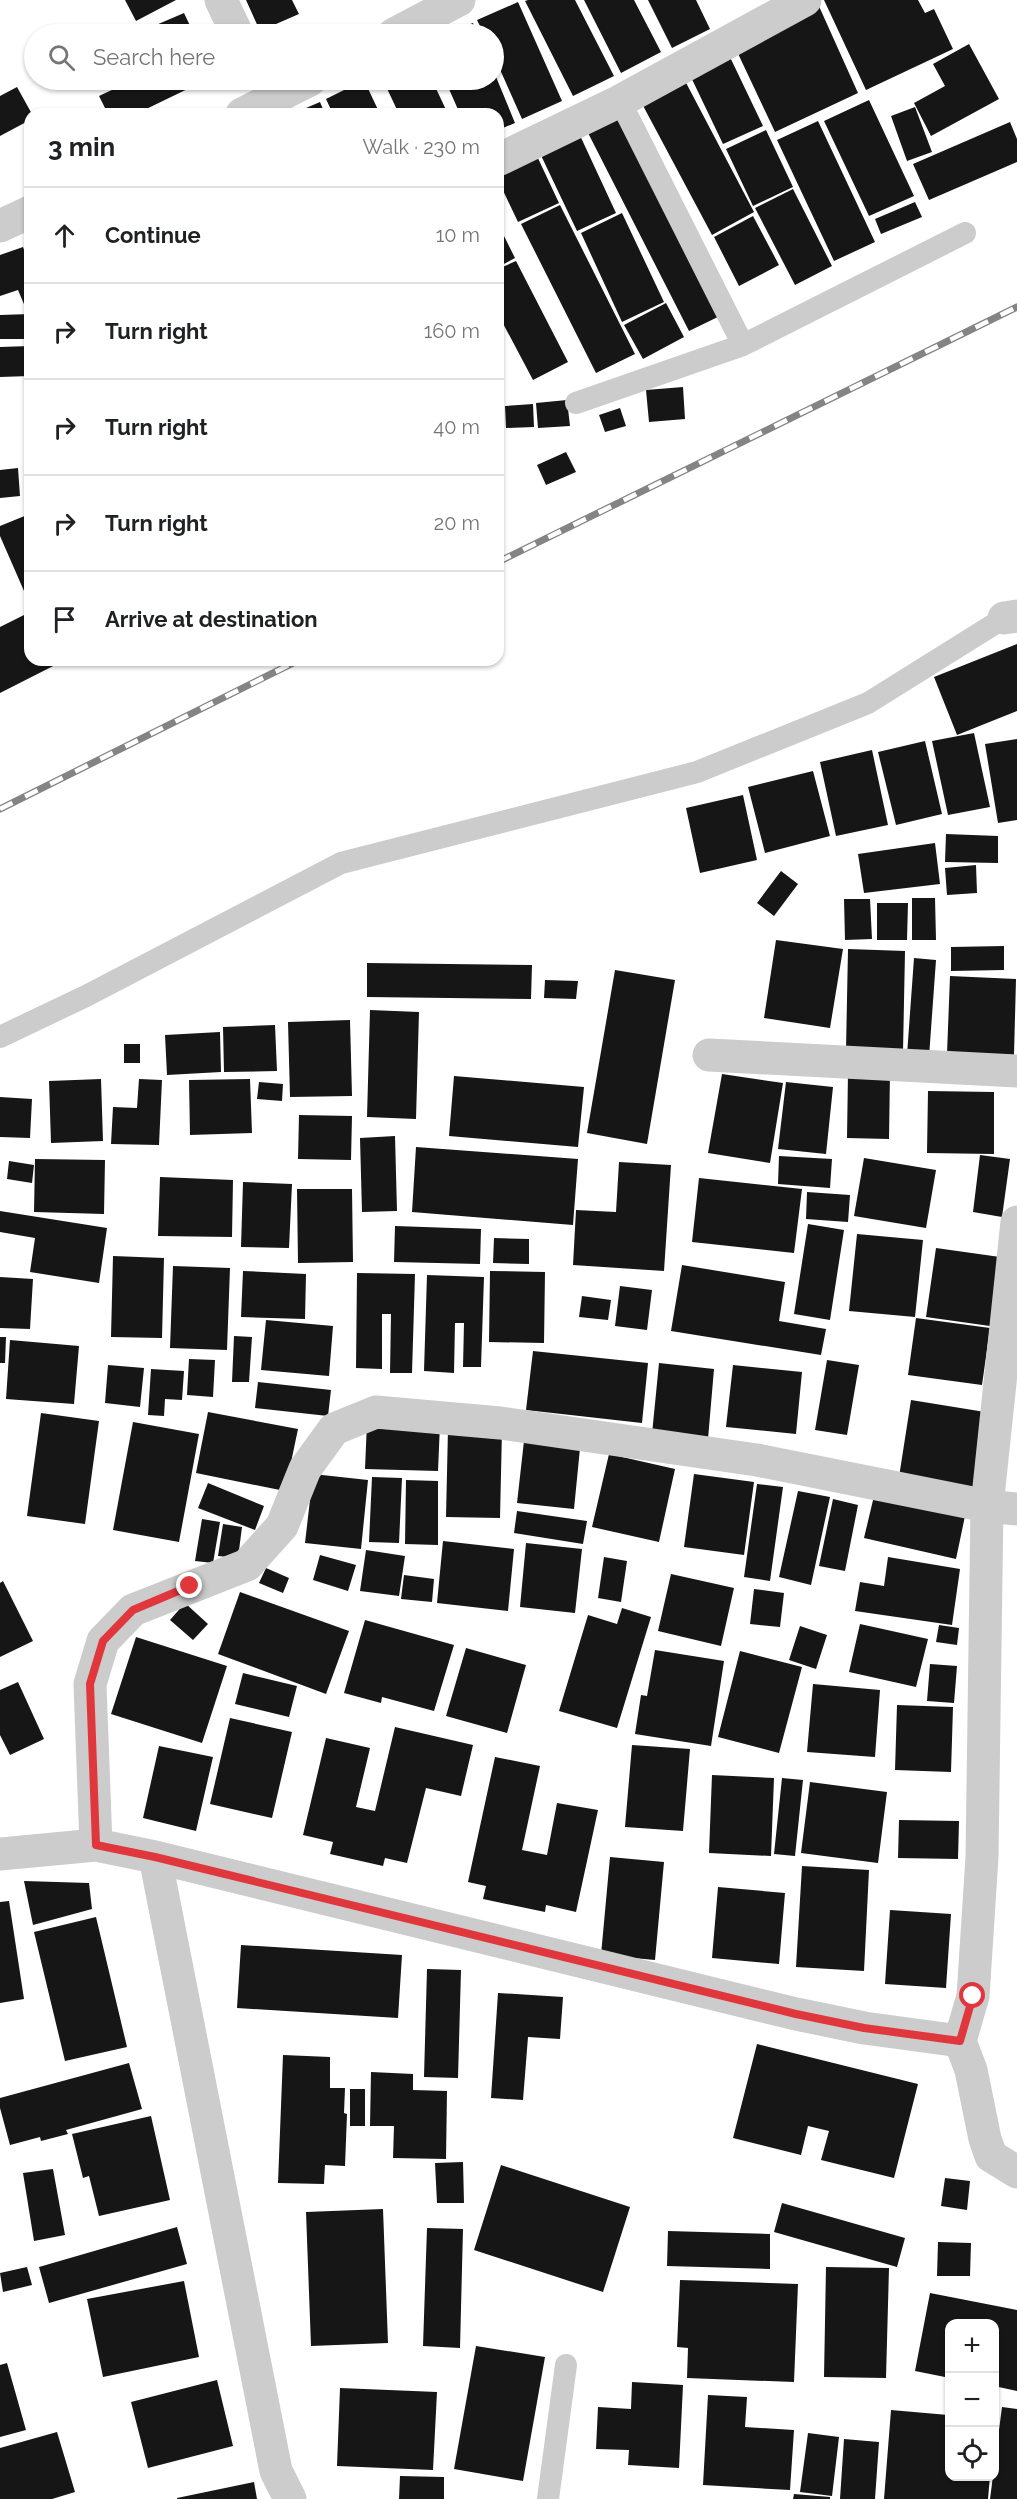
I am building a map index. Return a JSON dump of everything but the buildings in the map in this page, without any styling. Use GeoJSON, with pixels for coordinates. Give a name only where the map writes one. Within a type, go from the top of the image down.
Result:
{"type":"FeatureCollection","features":[{"type":"Feature","properties":{"kind":"street"},"geometry":{"type":"LineString","coordinates":[[221,0],[232,24]]}},
{"type":"Feature","properties":{"kind":"street"},"geometry":{"type":"LineString","coordinates":[[413,24],[459,0]]}},
{"type":"Feature","properties":{"kind":"street"},"geometry":{"type":"LineString","coordinates":[[504,157],[620,101],[805,0]]}},
{"type":"Feature","properties":{"kind":"street"},"geometry":{"type":"LineString","coordinates":[[256,98],[280,90]]}},
{"type":"Feature","properties":{"kind":"street"},"geometry":{"type":"LineString","coordinates":[[0,226],[24,215]]}},
{"type":"Feature","properties":{"kind":"street"},"geometry":{"type":"LineString","coordinates":[[709,1055],[1017,1071]]}},
{"type":"Feature","properties":{"kind":"street"},"geometry":{"type":"LineString","coordinates":[[1017,1222],[973,1996],[960,2041],[971,2070],[985,2139],[991,2156],[1017,2172]]}},
{"type":"Feature","properties":{"kind":"street"},"geometry":{"type":"LineString","coordinates":[[96,1845],[90,1684],[103,1641],[133,1610],[248,1565],[282,1526],[305,1469],[334,1429],[376,1412],[500,1423],[758,1460],[1002,1508]]}},
{"type":"Feature","properties":{"kind":"street"},"geometry":{"type":"LineString","coordinates":[[0,1854],[96,1845],[155,1857],[796,2014],[864,2028],[960,2041]]}},
{"type":"Feature","properties":{"kind":"street"},"geometry":{"type":"LineString","coordinates":[[155,1857],[276,2471],[290,2499]]}},
{"type":"Feature","properties":{"kind":"lane"},"geometry":{"type":"LineString","coordinates":[[620,101],[743,345]]}},
{"type":"Feature","properties":{"kind":"lane"},"geometry":{"type":"LineString","coordinates":[[576,403],[743,345],[965,233]]}},
{"type":"Feature","properties":{"kind":"lane"},"geometry":{"type":"LineString","coordinates":[[0,1036],[86,996],[341,863],[697,772],[868,703],[1010,617]]}},
{"type":"Feature","properties":{"kind":"lane"},"geometry":{"type":"LineString","coordinates":[[548,2499],[566,2365]]}},
{"type":"Feature","properties":{"kind":"railway"},"geometry":{"type":"LineString","coordinates":[[504,559],[1017,307]]}},
{"type":"Feature","properties":{"kind":"railway"},"geometry":{"type":"LineString","coordinates":[[0,809],[287,666]]}},
{"type":"Feature","properties":{"kind":"route"},"geometry":{"type":"LineString","coordinates":[[190,1586],[133,1610],[103,1641],[90,1684],[96,1845],[155,1857],[796,2014],[864,2028],[960,2041],[973,1996]]}}]}
